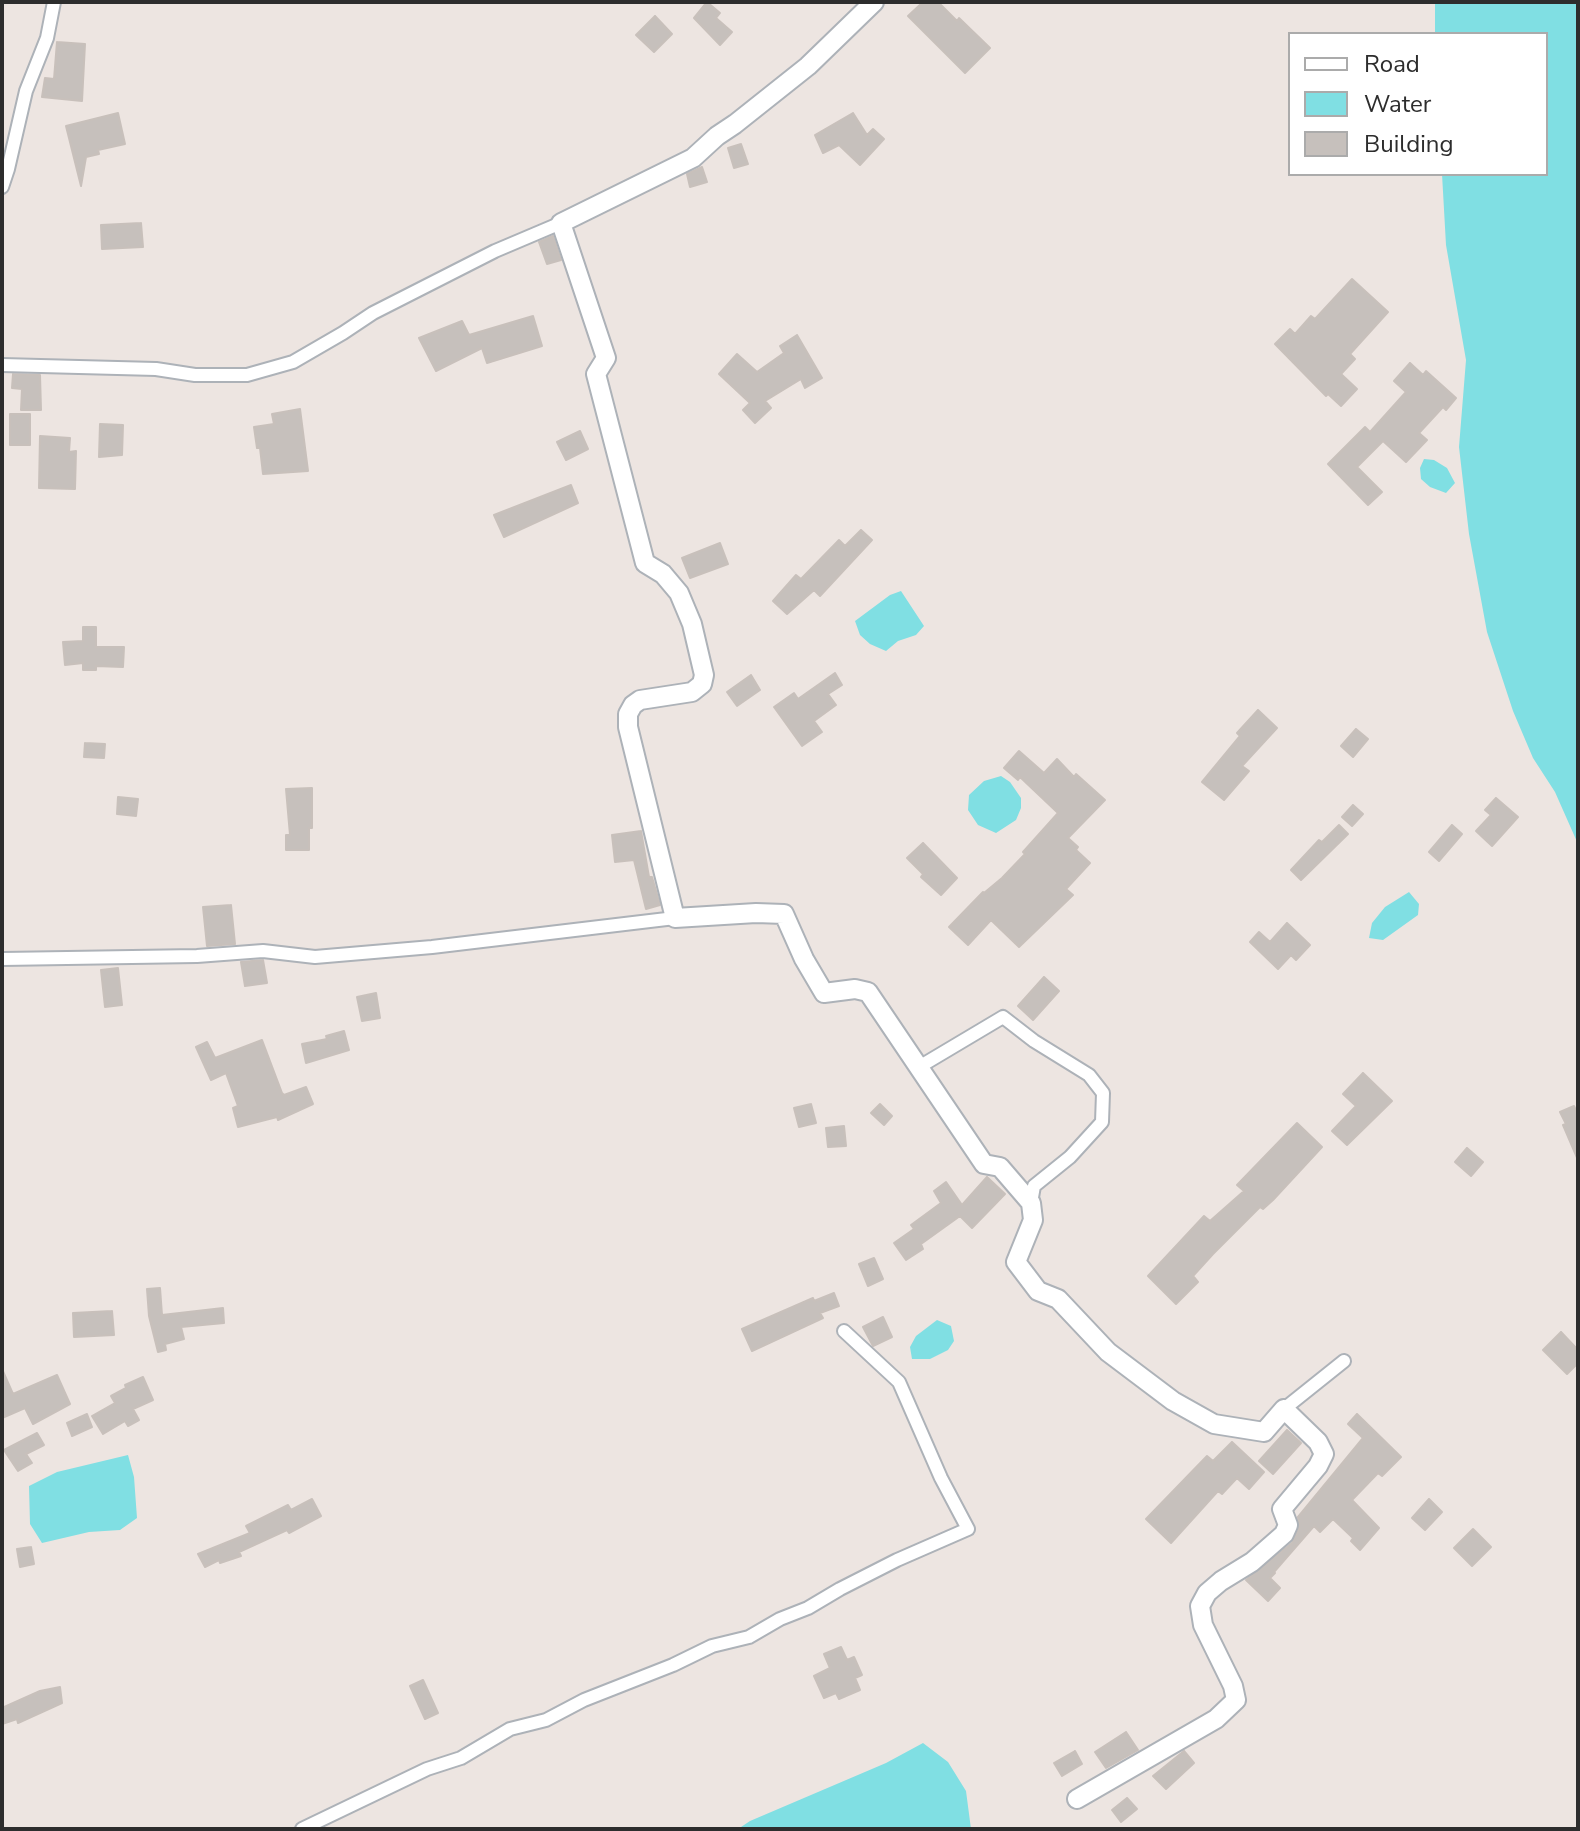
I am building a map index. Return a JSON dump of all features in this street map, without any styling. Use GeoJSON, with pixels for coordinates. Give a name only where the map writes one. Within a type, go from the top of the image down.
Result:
{"type":"FeatureCollection","features":[{"type":"Feature","properties":{"kind":"main road"},"geometry":{"type":"LineString","coordinates":[[874,2],[808,66],[693,158],[561,223],[606,358],[596,374],[645,563],[663,574],[679,593],[692,624],[704,675],[702,684],[692,692],[640,700],[628,714],[628,727],[675,918],[784,914],[804,959],[824,993],[855,989],[868,992],[984,1164],[1000,1167],[1031,1203],[1033,1220],[1016,1262],[1038,1291],[1058,1299],[1108,1352],[1173,1401],[1214,1424],[1264,1432],[1284,1409],[1318,1442],[1324,1454],[1318,1466],[1282,1509],[1288,1525],[1284,1534],[1252,1562],[1221,1581],[1207,1593],[1200,1606],[1203,1625],[1233,1686],[1236,1700],[1216,1719],[1077,1799]]}},
{"type":"Feature","properties":{"kind":"street"},"geometry":{"type":"LineString","coordinates":[[2,187],[26,91],[47,38],[54,2]]}},
{"type":"Feature","properties":{"kind":"street"},"geometry":{"type":"LineString","coordinates":[[2,365],[247,375],[293,362],[373,313],[495,251],[561,223]]}},
{"type":"Feature","properties":{"kind":"street"},"geometry":{"type":"LineString","coordinates":[[2,959],[197,956],[263,951],[315,957],[432,947],[675,918]]}},
{"type":"Feature","properties":{"kind":"street"},"geometry":{"type":"LineString","coordinates":[[919,1067],[1003,1017],[1034,1041],[1089,1075],[1103,1093],[1102,1122],[1070,1157],[1034,1186],[1031,1203]]}},
{"type":"Feature","properties":{"kind":"street"},"geometry":{"type":"LineString","coordinates":[[302,1829],[427,1769],[461,1758],[510,1729],[546,1720],[584,1700],[712,1646],[749,1637],[897,1560],[968,1529],[941,1478],[899,1382],[844,1331]]}},
{"type":"Feature","properties":{"kind":"street"},"geometry":{"type":"LineString","coordinates":[[1284,1409],[1344,1361]]}},
{"type":"Feature","properties":{"kind":"water"},"geometry":{"type":"Polygon","coordinates":[[[1435,2],[1578,2],[1578,844],[1555,792],[1533,758],[1513,711],[1487,632],[1469,534],[1459,447],[1466,360],[1446,245],[1442,176],[1548,176],[1548,32],[1435,32],[1435,2]]]}},
{"type":"Feature","properties":{"kind":"water"},"geometry":{"type":"Polygon","coordinates":[[[1424,459],[1434,460],[1447,468],[1455,483],[1446,493],[1430,487],[1421,479],[1420,468],[1424,459]]]}},
{"type":"Feature","properties":{"kind":"water"},"geometry":{"type":"Polygon","coordinates":[[[901,591],[924,626],[916,635],[898,641],[886,651],[870,644],[860,635],[855,621],[890,595],[901,591]]]}},
{"type":"Feature","properties":{"kind":"water"},"geometry":{"type":"Polygon","coordinates":[[[1001,776],[1010,782],[1021,798],[1021,808],[1016,820],[996,833],[978,825],[968,810],[969,795],[984,781],[1001,776]]]}},
{"type":"Feature","properties":{"kind":"water"},"geometry":{"type":"Polygon","coordinates":[[[1409,892],[1419,904],[1418,915],[1383,940],[1369,938],[1372,923],[1385,907],[1409,892]]]}},
{"type":"Feature","properties":{"kind":"water"},"geometry":{"type":"Polygon","coordinates":[[[937,1320],[951,1326],[954,1341],[948,1350],[930,1359],[912,1359],[910,1347],[916,1336],[937,1320]]]}},
{"type":"Feature","properties":{"kind":"water"},"geometry":{"type":"Polygon","coordinates":[[[128,1455],[134,1477],[137,1518],[120,1530],[89,1532],[42,1543],[30,1524],[29,1486],[57,1472],[128,1455]]]}},
{"type":"Feature","properties":{"kind":"water"},"geometry":{"type":"Polygon","coordinates":[[[923,1743],[948,1762],[966,1791],[971,1829],[738,1829],[750,1821],[886,1763],[923,1743]]]}},
{"type":"Feature","properties":{"kind":"building"},"geometry":{"type":"Polygon","coordinates":[[[707,2],[720,13],[716,18],[732,32],[720,45],[694,18],[707,2]]]}},
{"type":"Feature","properties":{"kind":"building"},"geometry":{"type":"Polygon","coordinates":[[[923,2],[938,2],[990,48],[965,73],[908,16],[923,2]]]}},
{"type":"Feature","properties":{"kind":"building"},"geometry":{"type":"Polygon","coordinates":[[[655,16],[672,34],[654,52],[636,35],[655,16]]]}},
{"type":"Feature","properties":{"kind":"building"},"geometry":{"type":"Polygon","coordinates":[[[57,42],[85,44],[82,101],[42,97],[45,78],[54,79],[57,42]]]}},
{"type":"Feature","properties":{"kind":"building"},"geometry":{"type":"Polygon","coordinates":[[[118,113],[125,144],[98,150],[99,154],[86,157],[81,186],[66,126],[118,113]]]}},
{"type":"Feature","properties":{"kind":"building"},"geometry":{"type":"Polygon","coordinates":[[[853,113],[867,135],[873,129],[884,139],[860,165],[839,145],[823,153],[815,135],[853,113]]]}},
{"type":"Feature","properties":{"kind":"building"},"geometry":{"type":"Polygon","coordinates":[[[741,144],[748,164],[734,168],[728,148],[741,144]]]}},
{"type":"Feature","properties":{"kind":"building"},"geometry":{"type":"Polygon","coordinates":[[[702,167],[707,182],[690,187],[687,174],[702,167]]]}},
{"type":"Feature","properties":{"kind":"building"},"geometry":{"type":"Polygon","coordinates":[[[141,223],[143,247],[102,249],[101,225],[141,223]]]}},
{"type":"Feature","properties":{"kind":"building"},"geometry":{"type":"Polygon","coordinates":[[[553,236],[561,260],[547,264],[539,242],[553,236]]]}},
{"type":"Feature","properties":{"kind":"building"},"geometry":{"type":"Polygon","coordinates":[[[1352,279],[1388,312],[1350,354],[1355,359],[1341,374],[1357,389],[1341,406],[1328,394],[1326,396],[1275,344],[1290,329],[1295,334],[1311,316],[1315,319],[1352,279]]]}},
{"type":"Feature","properties":{"kind":"building"},"geometry":{"type":"Polygon","coordinates":[[[533,316],[542,346],[487,363],[482,348],[436,371],[419,338],[462,321],[469,335],[533,316]]]}},
{"type":"Feature","properties":{"kind":"building"},"geometry":{"type":"Polygon","coordinates":[[[797,335],[822,378],[805,388],[801,379],[765,401],[771,408],[755,423],[743,410],[750,403],[719,374],[737,354],[757,372],[784,353],[780,346],[797,335]]]}},
{"type":"Feature","properties":{"kind":"building"},"geometry":{"type":"Polygon","coordinates":[[[1410,363],[1423,375],[1426,371],[1456,398],[1419,433],[1427,440],[1406,462],[1383,441],[1357,467],[1382,492],[1368,505],[1328,464],[1365,427],[1370,432],[1406,392],[1394,381],[1410,363]]]}},
{"type":"Feature","properties":{"kind":"building"},"geometry":{"type":"Polygon","coordinates":[[[13,374],[40,375],[41,410],[21,410],[22,389],[12,388],[13,374]]]}},
{"type":"Feature","properties":{"kind":"building"},"geometry":{"type":"Polygon","coordinates":[[[300,409],[308,471],[263,474],[254,427],[274,424],[272,414],[300,409]]]}},
{"type":"Feature","properties":{"kind":"building"},"geometry":{"type":"Polygon","coordinates":[[[10,414],[30,414],[30,445],[10,445],[10,414]]]}},
{"type":"Feature","properties":{"kind":"building"},"geometry":{"type":"Polygon","coordinates":[[[100,424],[123,425],[122,455],[99,457],[100,424]]]}},
{"type":"Feature","properties":{"kind":"building"},"geometry":{"type":"Polygon","coordinates":[[[580,431],[588,449],[566,460],[557,442],[580,431]]]}},
{"type":"Feature","properties":{"kind":"building"},"geometry":{"type":"Polygon","coordinates":[[[40,436],[70,438],[69,452],[76,451],[75,489],[39,488],[40,436]]]}},
{"type":"Feature","properties":{"kind":"building"},"geometry":{"type":"Polygon","coordinates":[[[571,485],[578,503],[504,537],[494,515],[571,485]]]}},
{"type":"Feature","properties":{"kind":"building"},"geometry":{"type":"Polygon","coordinates":[[[861,530],[872,540],[820,596],[814,590],[787,614],[773,601],[796,575],[801,579],[839,540],[845,546],[861,530]]]}},
{"type":"Feature","properties":{"kind":"building"},"geometry":{"type":"Polygon","coordinates":[[[720,543],[728,564],[690,578],[682,558],[720,543]]]}},
{"type":"Feature","properties":{"kind":"building"},"geometry":{"type":"Polygon","coordinates":[[[83,627],[96,627],[96,647],[124,647],[123,667],[96,666],[96,670],[83,670],[83,663],[65,665],[63,642],[83,641],[83,627]]]}},
{"type":"Feature","properties":{"kind":"building"},"geometry":{"type":"Polygon","coordinates":[[[835,673],[842,685],[828,694],[836,705],[814,721],[822,732],[802,746],[774,707],[794,693],[798,699],[835,673]]]}},
{"type":"Feature","properties":{"kind":"building"},"geometry":{"type":"Polygon","coordinates":[[[751,675],[760,690],[737,706],[727,692],[751,675]]]}},
{"type":"Feature","properties":{"kind":"building"},"geometry":{"type":"Polygon","coordinates":[[[1258,710],[1277,728],[1242,766],[1249,771],[1224,800],[1202,782],[1240,736],[1237,733],[1258,710]]]}},
{"type":"Feature","properties":{"kind":"building"},"geometry":{"type":"Polygon","coordinates":[[[1356,729],[1368,739],[1353,757],[1341,746],[1356,729]]]}},
{"type":"Feature","properties":{"kind":"building"},"geometry":{"type":"Polygon","coordinates":[[[85,743],[105,744],[104,758],[84,757],[85,743]]]}},
{"type":"Feature","properties":{"kind":"building"},"geometry":{"type":"Polygon","coordinates":[[[1019,751],[1044,773],[1057,759],[1074,777],[1076,774],[1105,800],[1068,838],[1090,863],[1066,889],[1073,895],[1019,947],[991,920],[968,945],[949,927],[1025,854],[1023,852],[1058,813],[1020,777],[1018,780],[1004,768],[1019,751]]]}},
{"type":"Feature","properties":{"kind":"building"},"geometry":{"type":"Polygon","coordinates":[[[312,788],[309,850],[286,850],[286,835],[290,835],[286,789],[312,788]]]}},
{"type":"Feature","properties":{"kind":"building"},"geometry":{"type":"Polygon","coordinates":[[[118,797],[138,799],[136,816],[117,814],[118,797]]]}},
{"type":"Feature","properties":{"kind":"building"},"geometry":{"type":"Polygon","coordinates":[[[1496,798],[1518,817],[1492,846],[1476,831],[1491,815],[1485,810],[1496,798]]]}},
{"type":"Feature","properties":{"kind":"building"},"geometry":{"type":"Polygon","coordinates":[[[1353,805],[1363,814],[1352,826],[1342,817],[1353,805]]]}},
{"type":"Feature","properties":{"kind":"building"},"geometry":{"type":"Polygon","coordinates":[[[1339,825],[1348,834],[1301,880],[1291,870],[1319,840],[1322,842],[1339,825]]]}},
{"type":"Feature","properties":{"kind":"building"},"geometry":{"type":"Polygon","coordinates":[[[1452,825],[1462,834],[1439,861],[1429,852],[1452,825]]]}},
{"type":"Feature","properties":{"kind":"building"},"geometry":{"type":"Polygon","coordinates":[[[641,831],[649,877],[652,877],[660,905],[646,909],[634,860],[615,862],[612,835],[641,831]]]}},
{"type":"Feature","properties":{"kind":"building"},"geometry":{"type":"Polygon","coordinates":[[[923,843],[957,878],[941,895],[921,877],[923,874],[907,858],[923,843]]]}},
{"type":"Feature","properties":{"kind":"building"},"geometry":{"type":"Polygon","coordinates":[[[231,905],[235,944],[207,946],[203,907],[231,905]]]}},
{"type":"Feature","properties":{"kind":"building"},"geometry":{"type":"Polygon","coordinates":[[[1287,923],[1310,945],[1296,960],[1291,955],[1278,969],[1250,942],[1259,932],[1270,942],[1287,923]]]}},
{"type":"Feature","properties":{"kind":"building"},"geometry":{"type":"Polygon","coordinates":[[[263,960],[267,983],[245,986],[241,962],[263,960]]]}},
{"type":"Feature","properties":{"kind":"building"},"geometry":{"type":"Polygon","coordinates":[[[118,968],[122,1005],[105,1007],[101,970],[118,968]]]}},
{"type":"Feature","properties":{"kind":"building"},"geometry":{"type":"Polygon","coordinates":[[[1044,977],[1059,991],[1033,1020],[1018,1006],[1044,977]]]}},
{"type":"Feature","properties":{"kind":"building"},"geometry":{"type":"Polygon","coordinates":[[[376,993],[380,1018],[362,1021],[357,997],[376,993]]]}},
{"type":"Feature","properties":{"kind":"building"},"geometry":{"type":"Polygon","coordinates":[[[344,1031],[349,1050],[306,1063],[302,1044],[327,1039],[326,1036],[344,1031]]]}},
{"type":"Feature","properties":{"kind":"building"},"geometry":{"type":"Polygon","coordinates":[[[262,1040],[282,1093],[284,1095],[306,1087],[313,1104],[278,1120],[277,1117],[238,1127],[233,1108],[238,1106],[226,1073],[211,1080],[196,1047],[207,1042],[215,1058],[262,1040]]]}},
{"type":"Feature","properties":{"kind":"building"},"geometry":{"type":"Polygon","coordinates":[[[1363,1073],[1392,1101],[1347,1145],[1332,1131],[1356,1106],[1343,1094],[1363,1073]]]}},
{"type":"Feature","properties":{"kind":"building"},"geometry":{"type":"Polygon","coordinates":[[[811,1104],[816,1123],[799,1127],[794,1108],[811,1104]]]}},
{"type":"Feature","properties":{"kind":"building"},"geometry":{"type":"Polygon","coordinates":[[[880,1104],[892,1116],[884,1125],[871,1113],[880,1104]]]}},
{"type":"Feature","properties":{"kind":"building"},"geometry":{"type":"Polygon","coordinates":[[[1574,1106],[1578,1115],[1578,1160],[1560,1112],[1574,1106]]]}},
{"type":"Feature","properties":{"kind":"building"},"geometry":{"type":"Polygon","coordinates":[[[1297,1123],[1322,1147],[1273,1200],[1263,1209],[1260,1207],[1213,1254],[1193,1276],[1198,1282],[1176,1304],[1148,1276],[1204,1216],[1210,1221],[1244,1191],[1237,1185],[1297,1123]]]}},
{"type":"Feature","properties":{"kind":"building"},"geometry":{"type":"Polygon","coordinates":[[[844,1126],[846,1146],[828,1147],[826,1128],[844,1126]]]}},
{"type":"Feature","properties":{"kind":"building"},"geometry":{"type":"Polygon","coordinates":[[[1467,1148],[1483,1162],[1471,1176],[1455,1162],[1467,1148]]]}},
{"type":"Feature","properties":{"kind":"building"},"geometry":{"type":"Polygon","coordinates":[[[987,1177],[1005,1194],[972,1228],[960,1216],[921,1244],[923,1249],[906,1260],[894,1243],[914,1229],[911,1225],[941,1203],[934,1191],[946,1182],[962,1205],[987,1177]]]}},
{"type":"Feature","properties":{"kind":"building"},"geometry":{"type":"Polygon","coordinates":[[[874,1258],[883,1279],[868,1286],[859,1264],[874,1258]]]}},
{"type":"Feature","properties":{"kind":"building"},"geometry":{"type":"Polygon","coordinates":[[[160,1288],[162,1315],[223,1308],[224,1323],[181,1327],[184,1339],[165,1344],[166,1350],[158,1352],[149,1316],[147,1289],[160,1288]]]}},
{"type":"Feature","properties":{"kind":"building"},"geometry":{"type":"Polygon","coordinates":[[[834,1293],[839,1306],[820,1313],[823,1318],[752,1351],[742,1329],[813,1298],[814,1301],[834,1293]]]}},
{"type":"Feature","properties":{"kind":"building"},"geometry":{"type":"Polygon","coordinates":[[[112,1311],[114,1335],[74,1337],[73,1313],[112,1311]]]}},
{"type":"Feature","properties":{"kind":"building"},"geometry":{"type":"Polygon","coordinates":[[[883,1317],[892,1337],[873,1346],[863,1327],[883,1317]]]}},
{"type":"Feature","properties":{"kind":"building"},"geometry":{"type":"Polygon","coordinates":[[[1561,1332],[1578,1350],[1578,1363],[1567,1374],[1543,1350],[1561,1332]]]}},
{"type":"Feature","properties":{"kind":"building"},"geometry":{"type":"Polygon","coordinates":[[[2,1369],[13,1394],[57,1375],[70,1404],[33,1424],[25,1408],[2,1418],[2,1369]]]}},
{"type":"Feature","properties":{"kind":"building"},"geometry":{"type":"Polygon","coordinates":[[[143,1377],[153,1400],[133,1409],[139,1420],[128,1426],[125,1421],[103,1434],[92,1416],[115,1403],[111,1396],[126,1388],[125,1385],[143,1377]]]}},
{"type":"Feature","properties":{"kind":"building"},"geometry":{"type":"Polygon","coordinates":[[[87,1414],[92,1427],[72,1436],[67,1423],[87,1414]]]}},
{"type":"Feature","properties":{"kind":"building"},"geometry":{"type":"Polygon","coordinates":[[[1357,1414],[1401,1457],[1382,1476],[1378,1473],[1352,1500],[1379,1528],[1360,1550],[1351,1541],[1353,1538],[1333,1519],[1320,1532],[1314,1526],[1270,1578],[1280,1588],[1268,1601],[1246,1580],[1292,1543],[1299,1529],[1298,1517],[1363,1438],[1348,1424],[1357,1414]]]}},
{"type":"Feature","properties":{"kind":"building"},"geometry":{"type":"Polygon","coordinates":[[[1287,1430],[1301,1443],[1273,1474],[1259,1461],[1287,1430]]]}},
{"type":"Feature","properties":{"kind":"building"},"geometry":{"type":"Polygon","coordinates":[[[37,1433],[44,1445],[26,1454],[32,1463],[18,1471],[4,1450],[37,1433]]]}},
{"type":"Feature","properties":{"kind":"building"},"geometry":{"type":"Polygon","coordinates":[[[1232,1442],[1264,1472],[1249,1489],[1237,1478],[1222,1494],[1218,1491],[1171,1543],[1146,1519],[1207,1456],[1213,1461],[1232,1442]]]}},
{"type":"Feature","properties":{"kind":"building"},"geometry":{"type":"Polygon","coordinates":[[[312,1499],[321,1516],[289,1533],[287,1530],[239,1552],[241,1556],[220,1563],[219,1560],[205,1567],[198,1554],[250,1533],[246,1526],[288,1505],[291,1510],[312,1499]]]}},
{"type":"Feature","properties":{"kind":"building"},"geometry":{"type":"Polygon","coordinates":[[[1429,1499],[1442,1512],[1425,1530],[1412,1518],[1429,1499]]]}},
{"type":"Feature","properties":{"kind":"building"},"geometry":{"type":"Polygon","coordinates":[[[1473,1529],[1491,1547],[1472,1566],[1454,1548],[1473,1529]]]}},
{"type":"Feature","properties":{"kind":"building"},"geometry":{"type":"Polygon","coordinates":[[[31,1547],[34,1564],[20,1567],[17,1549],[31,1547]]]}},
{"type":"Feature","properties":{"kind":"building"},"geometry":{"type":"Polygon","coordinates":[[[841,1647],[847,1660],[854,1657],[862,1675],[855,1678],[860,1690],[839,1699],[836,1693],[824,1698],[814,1676],[830,1668],[824,1654],[841,1647]]]}},
{"type":"Feature","properties":{"kind":"building"},"geometry":{"type":"Polygon","coordinates":[[[423,1680],[438,1713],[425,1719],[410,1686],[423,1680]]]}},
{"type":"Feature","properties":{"kind":"building"},"geometry":{"type":"Polygon","coordinates":[[[60,1687],[62,1703],[18,1723],[17,1719],[2,1724],[2,1708],[40,1691],[60,1687]]]}},
{"type":"Feature","properties":{"kind":"building"},"geometry":{"type":"Polygon","coordinates":[[[1126,1732],[1138,1750],[1106,1768],[1095,1752],[1126,1732]]]}},
{"type":"Feature","properties":{"kind":"building"},"geometry":{"type":"Polygon","coordinates":[[[1075,1751],[1082,1764],[1062,1776],[1054,1763],[1075,1751]]]}},
{"type":"Feature","properties":{"kind":"building"},"geometry":{"type":"Polygon","coordinates":[[[1184,1751],[1194,1763],[1166,1789],[1153,1776],[1184,1751]]]}},
{"type":"Feature","properties":{"kind":"building"},"geometry":{"type":"Polygon","coordinates":[[[1127,1798],[1137,1809],[1121,1822],[1112,1810],[1127,1798]]]}}]}
